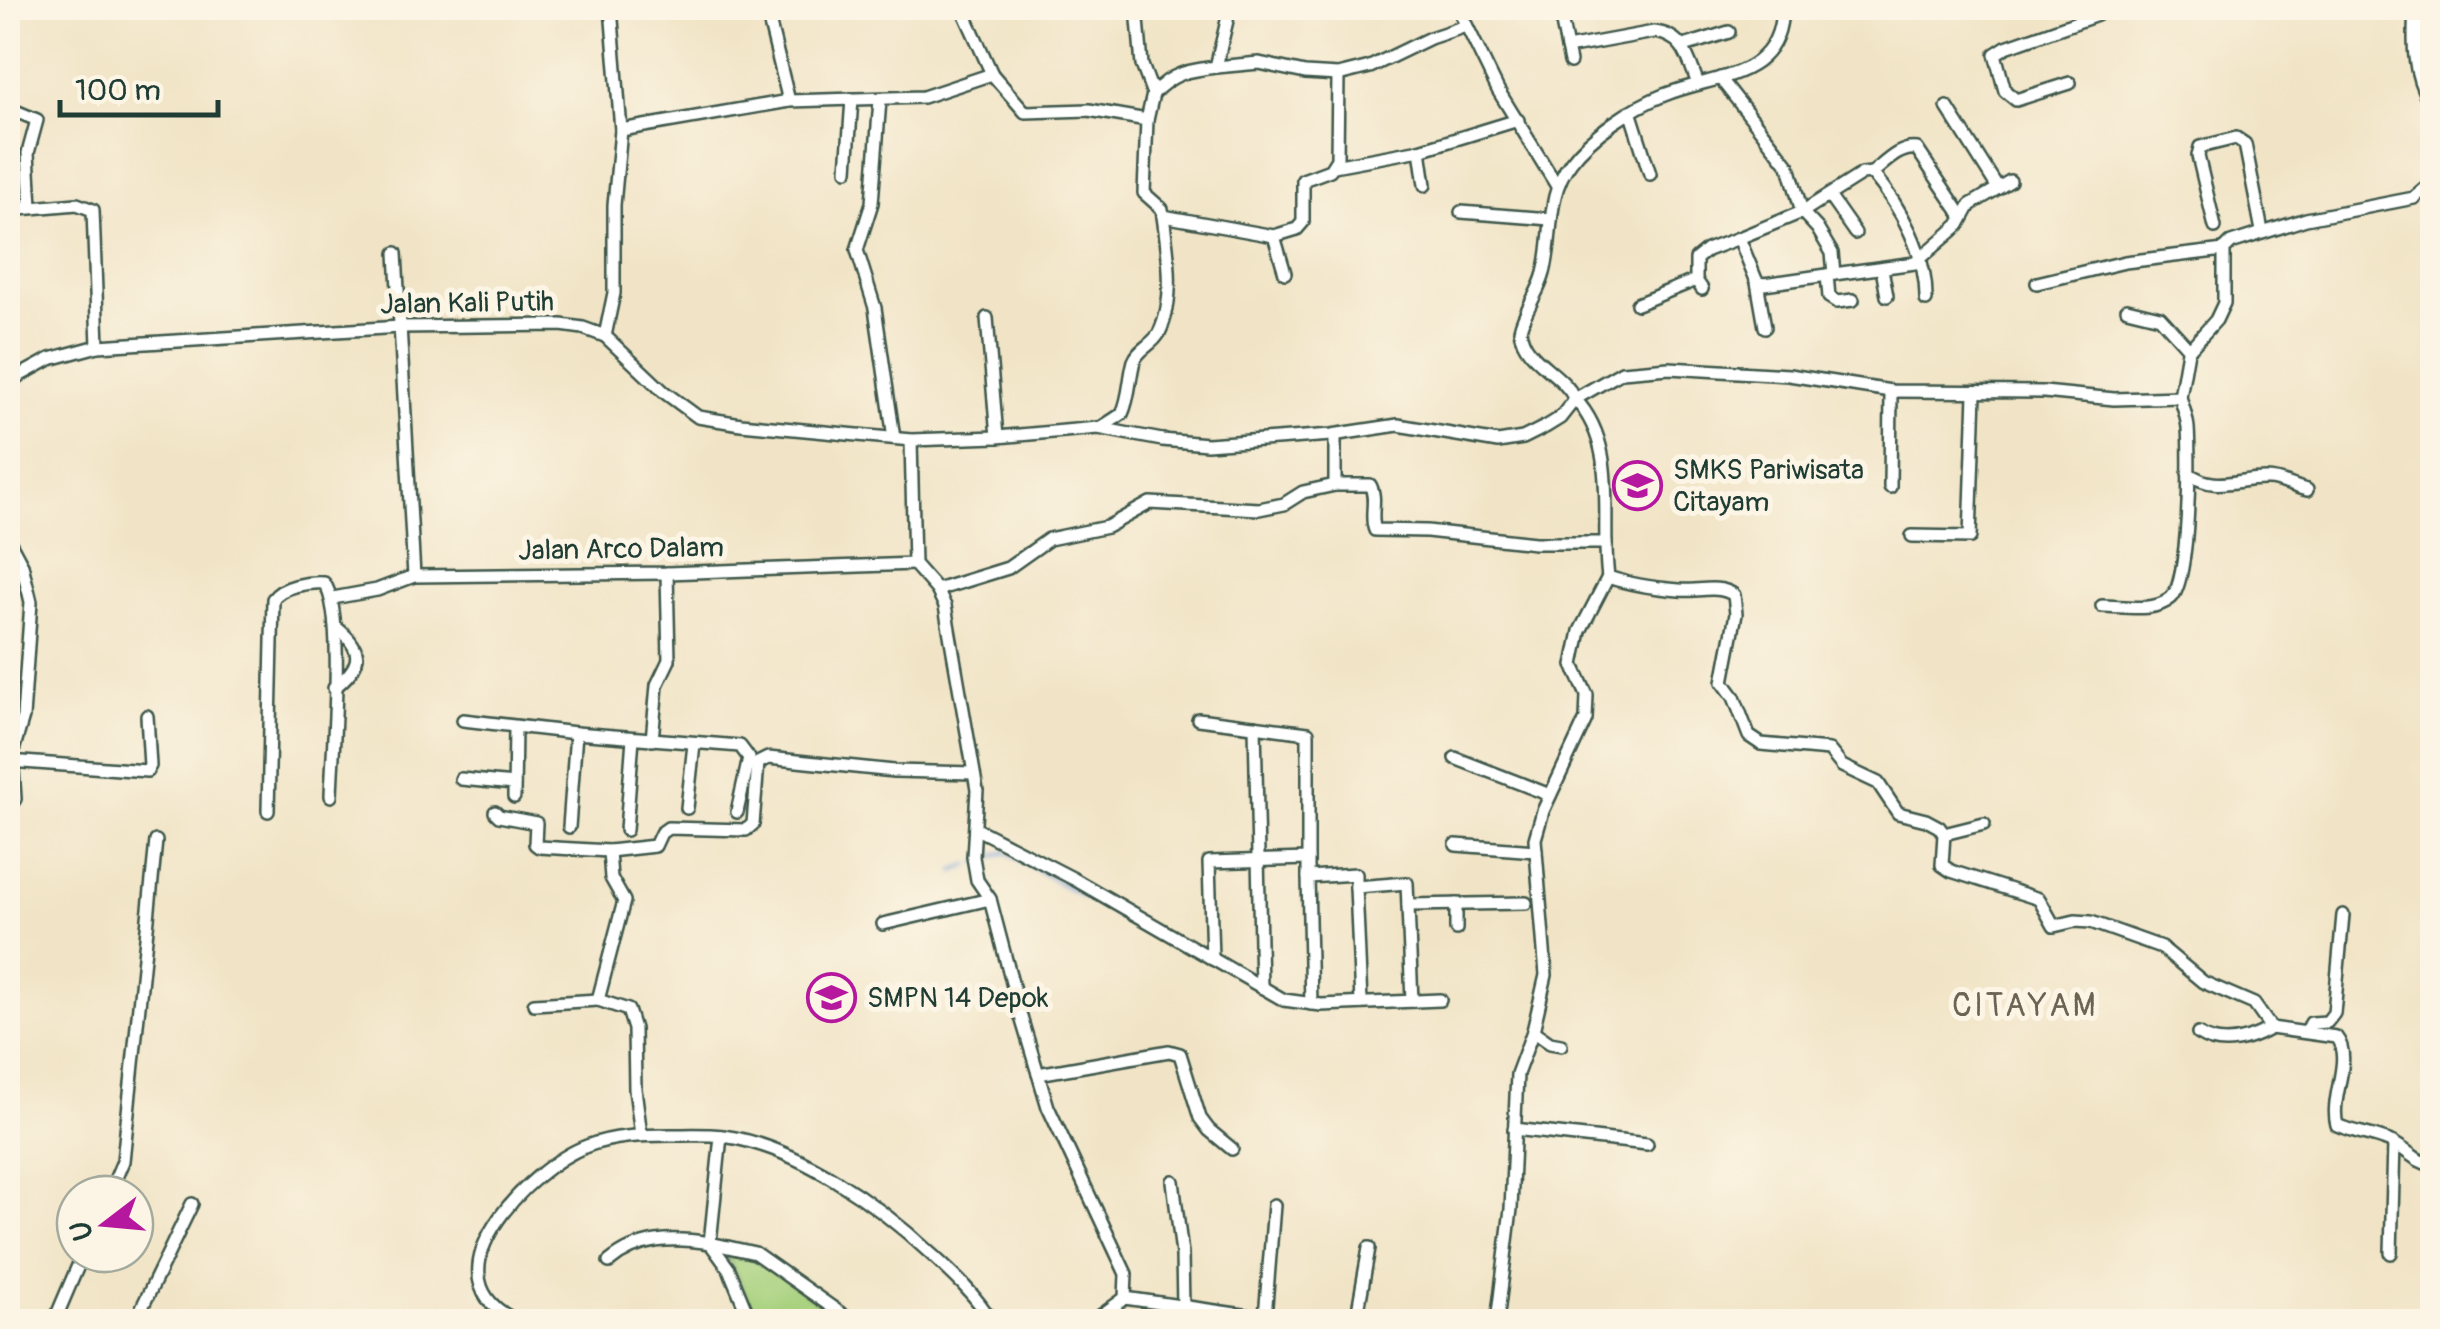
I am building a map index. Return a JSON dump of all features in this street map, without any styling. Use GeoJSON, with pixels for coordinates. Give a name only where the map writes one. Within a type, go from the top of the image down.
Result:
{"type":"FeatureCollection","features":[{"type":"Feature","properties":{"kind":"main road"},"geometry":{"type":"LineString","coordinates":[[2417,8],[2417,63],[2420,80],[2432,102]]}},
{"type":"Feature","properties":{"kind":"street"},"geometry":{"type":"LineString","coordinates":[[611,8],[622,130],[614,205],[614,294],[605,336],[664,392],[698,416],[903,439],[997,437],[1098,428],[1207,444],[1413,426],[1485,442],[1510,441],[1533,434],[1560,418],[1574,399],[1614,376],[1643,368],[1789,375],[1891,391],[2044,392],[2134,400],[2180,397]]}},
{"type":"Feature","properties":{"kind":"street"},"geometry":{"type":"LineString","coordinates":[[766,8],[789,101]]}},
{"type":"Feature","properties":{"kind":"street"},"geometry":{"type":"LineString","coordinates":[[962,8],[992,74],[1025,112],[1089,110],[1147,120]]}},
{"type":"Feature","properties":{"kind":"street"},"geometry":{"type":"LineString","coordinates":[[1098,428],[1116,421],[1122,414],[1135,360],[1161,329],[1169,293],[1163,216],[1160,206],[1144,193],[1152,94],[1142,65],[1138,8]]}},
{"type":"Feature","properties":{"kind":"street"},"geometry":{"type":"LineString","coordinates":[[1216,66],[1230,8]]}},
{"type":"Feature","properties":{"kind":"street"},"geometry":{"type":"LineString","coordinates":[[1458,8],[1557,186]]}},
{"type":"Feature","properties":{"kind":"street"},"geometry":{"type":"LineString","coordinates":[[1561,8],[1570,62]]}},
{"type":"Feature","properties":{"kind":"street"},"geometry":{"type":"LineString","coordinates":[[1498,1322],[1509,1236],[1518,1074],[1546,974],[1537,828],[1586,718],[1587,695],[1573,665],[1580,631],[1608,577],[1604,471],[1590,422],[1557,375],[1528,351],[1521,337],[1522,322],[1544,275],[1557,186],[1571,162],[1630,110],[1750,68],[1768,52],[1780,32],[1782,8]]}},
{"type":"Feature","properties":{"kind":"street"},"geometry":{"type":"LineString","coordinates":[[2070,83],[2016,100],[2006,91],[1995,54],[2099,14],[2101,8]]}},
{"type":"Feature","properties":{"kind":"street"},"geometry":{"type":"LineString","coordinates":[[1152,94],[1180,72],[1216,66],[1259,62],[1305,74],[1338,75],[1370,67],[1430,38],[1466,26]]}},
{"type":"Feature","properties":{"kind":"street"},"geometry":{"type":"LineString","coordinates":[[1684,46],[1729,32]]}},
{"type":"Feature","properties":{"kind":"street"},"geometry":{"type":"LineString","coordinates":[[1567,48],[1667,33],[1684,46],[1698,84]]}},
{"type":"Feature","properties":{"kind":"street"},"geometry":{"type":"LineString","coordinates":[[622,130],[789,101],[932,95],[992,74]]}},
{"type":"Feature","properties":{"kind":"street"},"geometry":{"type":"LineString","coordinates":[[1334,166],[1340,136],[1338,75]]}},
{"type":"Feature","properties":{"kind":"street"},"geometry":{"type":"LineString","coordinates":[[1720,78],[1789,166],[1802,212],[1828,245],[1832,301],[1853,300]]}},
{"type":"Feature","properties":{"kind":"street"},"geometry":{"type":"LineString","coordinates":[[847,170],[852,100]]}},
{"type":"Feature","properties":{"kind":"street"},"geometry":{"type":"LineString","coordinates":[[880,100],[872,203],[857,250],[875,308],[894,419],[903,439],[914,564],[937,590],[945,606],[978,796],[972,857],[977,880],[990,899],[1038,1074],[1076,1170],[1122,1265],[1127,1280],[1125,1298]]}},
{"type":"Feature","properties":{"kind":"street"},"geometry":{"type":"LineString","coordinates":[[8,102],[13,110],[37,120],[28,153],[32,207]]}},
{"type":"Feature","properties":{"kind":"street"},"geometry":{"type":"LineString","coordinates":[[1947,107],[1998,188]]}},
{"type":"Feature","properties":{"kind":"street"},"geometry":{"type":"LineString","coordinates":[[1630,110],[1650,174]]}},
{"type":"Feature","properties":{"kind":"street"},"geometry":{"type":"LineString","coordinates":[[1163,216],[1274,236],[1303,222],[1306,176],[1334,166],[1420,150],[1518,120]]}},
{"type":"Feature","properties":{"kind":"street"},"geometry":{"type":"LineString","coordinates":[[2215,227],[2198,156],[2200,147],[2236,138],[2245,144],[2262,231]]}},
{"type":"Feature","properties":{"kind":"street"},"geometry":{"type":"LineString","coordinates":[[1636,304],[1699,284],[1695,265],[1700,254],[1802,212],[1908,148],[1916,148],[1962,216]]}},
{"type":"Feature","properties":{"kind":"street"},"geometry":{"type":"LineString","coordinates":[[1420,150],[1425,185]]}},
{"type":"Feature","properties":{"kind":"street"},"geometry":{"type":"LineString","coordinates":[[1872,173],[1887,192],[1921,257],[1926,300]]}},
{"type":"Feature","properties":{"kind":"street"},"geometry":{"type":"LineString","coordinates":[[1758,282],[1906,266],[1952,231],[1970,205],[2010,181]]}},
{"type":"Feature","properties":{"kind":"street"},"geometry":{"type":"LineString","coordinates":[[2037,283],[2140,260],[2224,250],[2231,243],[2262,231],[2414,198],[2432,183]]}},
{"type":"Feature","properties":{"kind":"street"},"geometry":{"type":"LineString","coordinates":[[1829,196],[1855,233]]}},
{"type":"Feature","properties":{"kind":"street"},"geometry":{"type":"LineString","coordinates":[[8,210],[77,204],[93,210],[98,346]]}},
{"type":"Feature","properties":{"kind":"street"},"geometry":{"type":"LineString","coordinates":[[1461,212],[1550,219]]}},
{"type":"Feature","properties":{"kind":"street"},"geometry":{"type":"LineString","coordinates":[[1274,236],[1285,273]]}},
{"type":"Feature","properties":{"kind":"street"},"geometry":{"type":"LineString","coordinates":[[1739,238],[1758,282],[1765,327]]}},
{"type":"Feature","properties":{"kind":"street"},"geometry":{"type":"LineString","coordinates":[[2102,606],[2154,607],[2175,594],[2182,575],[2188,429],[2180,397],[2189,348],[2221,311],[2226,284],[2224,250]]}},
{"type":"Feature","properties":{"kind":"street"},"geometry":{"type":"LineString","coordinates":[[396,253],[414,576]]}},
{"type":"Feature","properties":{"kind":"street"},"geometry":{"type":"LineString","coordinates":[[1882,269],[1886,296]]}},
{"type":"Feature","properties":{"kind":"street"},"geometry":{"type":"LineString","coordinates":[[2127,309],[2160,317],[2189,348]]}},
{"type":"Feature","properties":{"kind":"street"},"geometry":{"type":"LineString","coordinates":[[987,318],[997,437]]}},
{"type":"Feature","properties":{"kind":"street","name":"Jalan Kali Putih"},"geometry":{"type":"LineString","coordinates":[[8,382],[50,358],[98,346],[400,327],[561,325],[605,336]]}},
{"type":"Feature","properties":{"kind":"street"},"geometry":{"type":"LineString","coordinates":[[1890,487],[1891,391]]}},
{"type":"Feature","properties":{"kind":"street"},"geometry":{"type":"LineString","coordinates":[[1912,536],[1970,537],[1975,393]]}},
{"type":"Feature","properties":{"kind":"street"},"geometry":{"type":"LineString","coordinates":[[1335,434],[1336,485]]}},
{"type":"Feature","properties":{"kind":"street"},"geometry":{"type":"LineString","coordinates":[[2188,473],[2220,486],[2267,479],[2307,490]]}},
{"type":"Feature","properties":{"kind":"street"},"geometry":{"type":"LineString","coordinates":[[937,590],[1008,568],[1049,539],[1107,527],[1150,503],[1259,509],[1284,504],[1303,492],[1336,485],[1370,485],[1374,493],[1375,530],[1536,543],[1606,543]]}},
{"type":"Feature","properties":{"kind":"street"},"geometry":{"type":"LineString","coordinates":[[8,539],[30,588],[31,610],[23,716],[10,761],[15,799],[8,809]]}},
{"type":"Feature","properties":{"kind":"street","name":"Jalan Arco Dalam"},"geometry":{"type":"LineString","coordinates":[[333,598],[377,590],[414,576],[667,573],[914,564]]}},
{"type":"Feature","properties":{"kind":"street"},"geometry":{"type":"LineString","coordinates":[[8,569],[22,565]]}},
{"type":"Feature","properties":{"kind":"street"},"geometry":{"type":"LineString","coordinates":[[652,740],[657,685],[669,660],[667,573]]}},
{"type":"Feature","properties":{"kind":"street"},"geometry":{"type":"LineString","coordinates":[[1608,577],[1662,588],[1730,592],[1736,600],[1736,614],[1726,650],[1723,682],[1734,697],[1749,736],[1761,744],[1830,750],[1842,766],[1878,783],[1898,813],[1939,827],[1944,834],[1942,865],[2039,899],[2054,926],[2091,922],[2161,947],[2203,982],[2254,1004],[2271,1028]]}},
{"type":"Feature","properties":{"kind":"street"},"geometry":{"type":"LineString","coordinates":[[268,812],[273,599],[282,590],[318,582],[324,583],[333,598],[337,628],[331,796]]}},
{"type":"Feature","properties":{"kind":"street"},"geometry":{"type":"LineString","coordinates":[[334,688],[355,668],[357,655],[337,628]]}},
{"type":"Feature","properties":{"kind":"street"},"geometry":{"type":"LineString","coordinates":[[8,688],[25,686]]}},
{"type":"Feature","properties":{"kind":"street"},"geometry":{"type":"LineString","coordinates":[[10,761],[148,771],[147,716]]}},
{"type":"Feature","properties":{"kind":"street"},"geometry":{"type":"LineString","coordinates":[[1198,719],[1308,733],[1310,1004]]}},
{"type":"Feature","properties":{"kind":"street"},"geometry":{"type":"LineString","coordinates":[[463,720],[745,748],[749,758],[737,812]]}},
{"type":"Feature","properties":{"kind":"street"},"geometry":{"type":"LineString","coordinates":[[1254,726],[1261,986]]}},
{"type":"Feature","properties":{"kind":"street"},"geometry":{"type":"LineString","coordinates":[[461,778],[514,790],[516,727]]}},
{"type":"Feature","properties":{"kind":"street"},"geometry":{"type":"LineString","coordinates":[[569,827],[576,734]]}},
{"type":"Feature","properties":{"kind":"street"},"geometry":{"type":"LineString","coordinates":[[626,830],[633,738]]}},
{"type":"Feature","properties":{"kind":"street"},"geometry":{"type":"LineString","coordinates":[[687,808],[694,744]]}},
{"type":"Feature","properties":{"kind":"street"},"geometry":{"type":"LineString","coordinates":[[495,812],[534,822],[535,844],[539,847],[609,851],[655,846],[668,828],[746,830],[753,824],[758,763],[768,758],[863,768],[972,773]]}},
{"type":"Feature","properties":{"kind":"street"},"geometry":{"type":"LineString","coordinates":[[1455,758],[1550,794]]}},
{"type":"Feature","properties":{"kind":"street"},"geometry":{"type":"LineString","coordinates":[[1944,834],[1984,824]]}},
{"type":"Feature","properties":{"kind":"street"},"geometry":{"type":"LineString","coordinates":[[975,828],[1074,879],[1284,1000],[1310,1004],[1440,1000]]}},
{"type":"Feature","properties":{"kind":"street"},"geometry":{"type":"LineString","coordinates":[[118,1174],[124,1162],[156,840]]}},
{"type":"Feature","properties":{"kind":"street"},"geometry":{"type":"LineString","coordinates":[[1456,845],[1536,851]]}},
{"type":"Feature","properties":{"kind":"street"},"geometry":{"type":"LineString","coordinates":[[598,1000],[624,901],[611,878],[609,851]]}},
{"type":"Feature","properties":{"kind":"street"},"geometry":{"type":"LineString","coordinates":[[1212,958],[1209,862],[1308,858]]}},
{"type":"Feature","properties":{"kind":"street"},"geometry":{"type":"LineString","coordinates":[[1308,877],[1356,874],[1361,1004]]}},
{"type":"Feature","properties":{"kind":"street"},"geometry":{"type":"LineString","coordinates":[[1356,887],[1407,883],[1412,1001]]}},
{"type":"Feature","properties":{"kind":"street"},"geometry":{"type":"LineString","coordinates":[[883,924],[990,899]]}},
{"type":"Feature","properties":{"kind":"street"},"geometry":{"type":"LineString","coordinates":[[1408,905],[1526,903]]}},
{"type":"Feature","properties":{"kind":"street"},"geometry":{"type":"LineString","coordinates":[[1456,904],[1456,929]]}},
{"type":"Feature","properties":{"kind":"street"},"geometry":{"type":"LineString","coordinates":[[2307,1031],[2311,1023],[2326,1022],[2334,1013],[2343,916]]}},
{"type":"Feature","properties":{"kind":"street"},"geometry":{"type":"LineString","coordinates":[[534,1004],[598,1000],[628,1010],[633,1021],[641,1135]]}},
{"type":"Feature","properties":{"kind":"street"},"geometry":{"type":"LineString","coordinates":[[2198,1034],[2209,1041],[2242,1041],[2271,1028],[2336,1036],[2342,1044],[2334,1096],[2337,1124],[2394,1143],[2414,1159],[2432,1166]]}},
{"type":"Feature","properties":{"kind":"street"},"geometry":{"type":"LineString","coordinates":[[1533,1031],[1560,1045]]}},
{"type":"Feature","properties":{"kind":"street"},"geometry":{"type":"LineString","coordinates":[[1038,1074],[1169,1052],[1180,1054],[1200,1118],[1208,1130],[1232,1148]]}},
{"type":"Feature","properties":{"kind":"street"},"geometry":{"type":"LineString","coordinates":[[1514,1129],[1646,1144]]}},
{"type":"Feature","properties":{"kind":"street"},"geometry":{"type":"LineString","coordinates":[[520,1322],[497,1308],[483,1287],[478,1272],[483,1240],[523,1190],[570,1154],[596,1143],[641,1135],[721,1136],[790,1156],[865,1199],[914,1238],[968,1289],[990,1317],[968,1322]]}},
{"type":"Feature","properties":{"kind":"street"},"geometry":{"type":"LineString","coordinates":[[721,1136],[710,1243],[729,1269],[751,1322]]}},
{"type":"Feature","properties":{"kind":"street"},"geometry":{"type":"LineString","coordinates":[[2391,1253],[2394,1143]]}},
{"type":"Feature","properties":{"kind":"street"},"geometry":{"type":"LineString","coordinates":[[1173,1181],[1184,1307]]}},
{"type":"Feature","properties":{"kind":"street"},"geometry":{"type":"LineString","coordinates":[[135,1322],[192,1204]]}},
{"type":"Feature","properties":{"kind":"street"},"geometry":{"type":"LineString","coordinates":[[1265,1317],[1274,1206]]}},
{"type":"Feature","properties":{"kind":"street"},"geometry":{"type":"LineString","coordinates":[[609,1262],[621,1252],[672,1238],[755,1254],[853,1322]]}},
{"type":"Feature","properties":{"kind":"street"},"geometry":{"type":"LineString","coordinates":[[1356,1322],[1369,1248]]}},
{"type":"Feature","properties":{"kind":"street"},"geometry":{"type":"LineString","coordinates":[[54,1322],[74,1274]]}},
{"type":"Feature","properties":{"kind":"street"},"geometry":{"type":"LineString","coordinates":[[1092,1322],[1125,1298],[1223,1317],[1265,1317],[1292,1322]]}},
{"type":"Feature","properties":{"kind":"green space"},"geometry":{"type":"Polygon","coordinates":[[[733,1252],[758,1257],[843,1321],[758,1321],[727,1257],[733,1252]]]}},
{"type":"Feature","properties":{"kind":"waterway"},"geometry":{"type":"LineString","coordinates":[[978,862],[1006,852],[1137,927]]}},
{"type":"Feature","properties":{"kind":"waterway"},"geometry":{"type":"LineString","coordinates":[[954,871],[969,865]]}},
{"type":"Feature","properties":{"kind":"place","name":"SMKS Pariwisata Citayam"},"geometry":{"type":"Point","coordinates":[1638,485]}},
{"type":"Feature","properties":{"kind":"place","name":"SMPN 14 Depok"},"geometry":{"type":"Point","coordinates":[832,997]}},
{"type":"Feature","properties":{"kind":"district","name":"CITAYAM"},"geometry":{"type":"Point","coordinates":[2025,1005]}}]}
